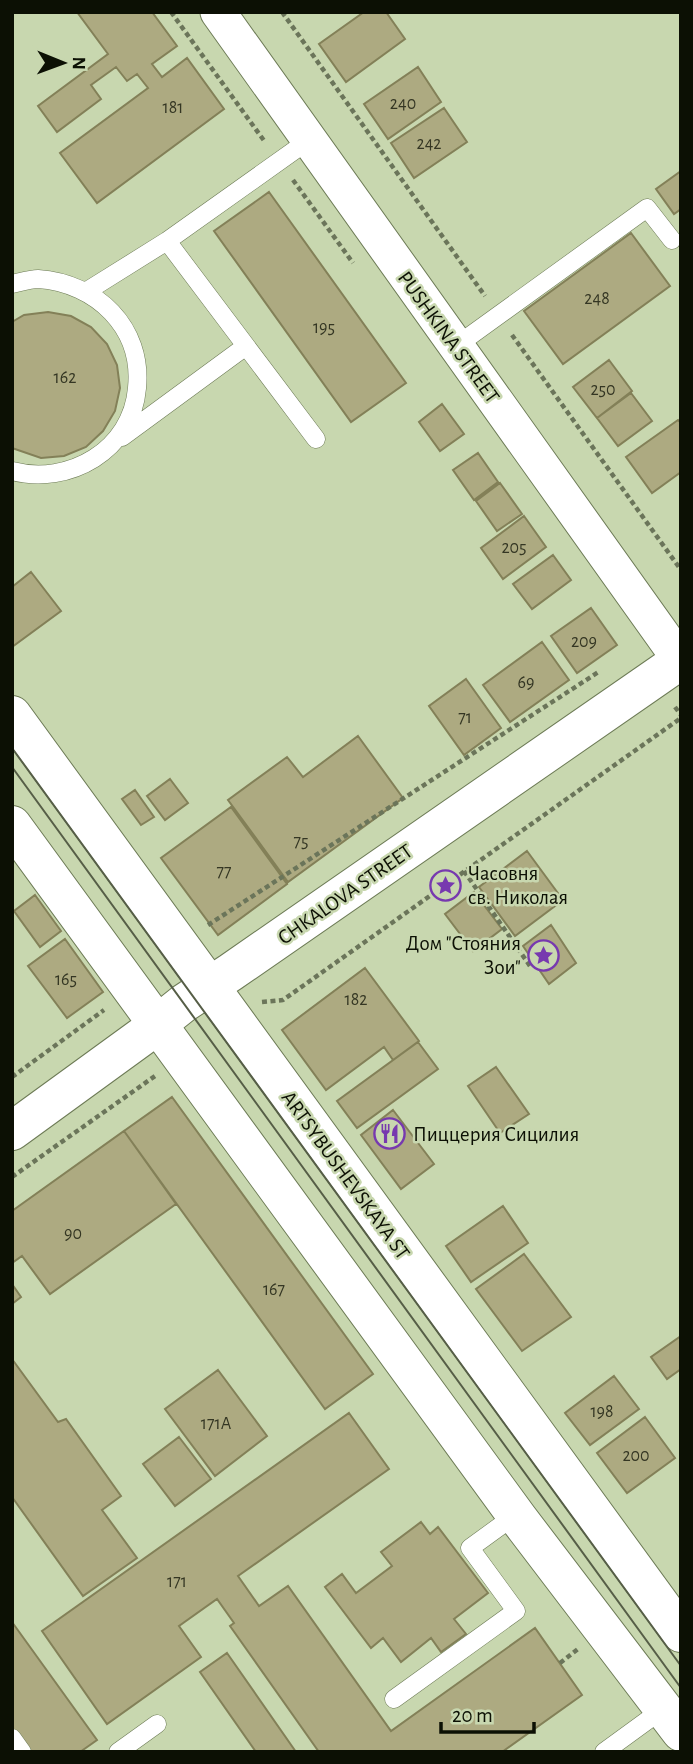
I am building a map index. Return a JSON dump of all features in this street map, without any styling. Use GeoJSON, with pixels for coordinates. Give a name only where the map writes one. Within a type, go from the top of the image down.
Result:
{"type":"FeatureCollection","features":[{"type":"Feature","properties":{"kind":"main road","name":"CHKALOVA STREET"},"geometry":{"type":"LineString","coordinates":[[12,1130],[210,985],[681,661]]}},
{"type":"Feature","properties":{"kind":"main road","name":"ARTSYBUSHEVSKAYA ST"},"geometry":{"type":"LineString","coordinates":[[12,715],[681,1633]]}},
{"type":"Feature","properties":{"kind":"main road"},"geometry":{"type":"LineString","coordinates":[[12,825],[518,1518],[672,1720]]}},
{"type":"Feature","properties":{"kind":"street","name":"PUSHKINA STREET"},"geometry":{"type":"LineString","coordinates":[[218,12],[681,661]]}},
{"type":"Feature","properties":{"kind":"lane"},"geometry":{"type":"LineString","coordinates":[[87,291],[167,241],[309,140]]}},
{"type":"Feature","properties":{"kind":"lane"},"geometry":{"type":"LineString","coordinates":[[456,346],[647,208],[671,240]]}},
{"type":"Feature","properties":{"kind":"lane"},"geometry":{"type":"LineString","coordinates":[[167,241],[316,439]]}},
{"type":"Feature","properties":{"kind":"lane"},"geometry":{"type":"LineString","coordinates":[[12,284],[36,279],[62,282],[87,291],[107,306],[122,323],[135,354],[137,389],[129,416],[116,441]]}},
{"type":"Feature","properties":{"kind":"lane"},"geometry":{"type":"LineString","coordinates":[[12,471],[46,476],[74,470],[96,459],[116,441],[246,346]]}},
{"type":"Feature","properties":{"kind":"lane"},"geometry":{"type":"LineString","coordinates":[[394,1699],[516,1611],[470,1548],[503,1524],[518,1518]]}},
{"type":"Feature","properties":{"kind":"lane"},"geometry":{"type":"LineString","coordinates":[[604,1752],[672,1720]]}},
{"type":"Feature","properties":{"kind":"lane"},"geometry":{"type":"LineString","coordinates":[[118,1752],[157,1724]]}},
{"type":"Feature","properties":{"kind":"lane"},"geometry":{"type":"LineString","coordinates":[[12,1738],[22,1752]]}},
{"type":"Feature","properties":{"kind":"path"},"geometry":{"type":"LineString","coordinates":[[282,12],[681,570]]}},
{"type":"Feature","properties":{"kind":"path"},"geometry":{"type":"LineString","coordinates":[[200,931],[610,664]]}},
{"type":"Feature","properties":{"kind":"path"},"geometry":{"type":"LineString","coordinates":[[255,1003],[283,1000],[681,718]]}},
{"type":"Feature","properties":{"kind":"path"},"geometry":{"type":"LineString","coordinates":[[464,872],[530,966]]}},
{"type":"Feature","properties":{"kind":"path"},"geometry":{"type":"LineString","coordinates":[[12,1077],[106,1007]]}},
{"type":"Feature","properties":{"kind":"path"},"geometry":{"type":"LineString","coordinates":[[12,1177],[163,1070]]}},
{"type":"Feature","properties":{"kind":"building"},"geometry":{"type":"Polygon","coordinates":[[[77,12],[152,12],[177,46],[152,64],[162,77],[187,58],[224,109],[97,203],[60,153],[148,88],[137,74],[127,81],[116,67],[91,85],[101,99],[57,132],[38,106],[108,54],[77,12]]]}},
{"type":"Feature","properties":{"kind":"building"},"geometry":{"type":"Polygon","coordinates":[[[364,12],[386,12],[405,39],[346,82],[319,44],[364,12]]]}},
{"type":"Feature","properties":{"kind":"building"},"geometry":{"type":"Polygon","coordinates":[[[418,67],[441,102],[388,139],[364,104],[418,67]]]}},
{"type":"Feature","properties":{"kind":"building"},"geometry":{"type":"Polygon","coordinates":[[[444,108],[467,142],[414,178],[391,143],[444,108]]]}},
{"type":"Feature","properties":{"kind":"building"},"geometry":{"type":"Polygon","coordinates":[[[681,171],[681,209],[674,214],[656,189],[681,171]]]}},
{"type":"Feature","properties":{"kind":"building"},"geometry":{"type":"Polygon","coordinates":[[[269,192],[406,383],[351,422],[214,231],[269,192]]]}},
{"type":"Feature","properties":{"kind":"building"},"geometry":{"type":"Polygon","coordinates":[[[631,233],[670,286],[563,364],[524,311],[631,233]]]}},
{"type":"Feature","properties":{"kind":"building"},"geometry":{"type":"Polygon","coordinates":[[[48,312],[71,316],[91,327],[107,344],[117,365],[120,388],[115,411],[103,431],[86,447],[64,456],[41,458],[12,448],[12,322],[24,315],[48,312]]]}},
{"type":"Feature","properties":{"kind":"building"},"geometry":{"type":"Polygon","coordinates":[[[609,360],[632,391],[597,418],[573,387],[609,360]]]}},
{"type":"Feature","properties":{"kind":"building"},"geometry":{"type":"Polygon","coordinates":[[[631,393],[652,421],[618,446],[597,418],[631,393]]]}},
{"type":"Feature","properties":{"kind":"building"},"geometry":{"type":"Polygon","coordinates":[[[442,404],[464,434],[440,451],[419,422],[442,404]]]}},
{"type":"Feature","properties":{"kind":"building"},"geometry":{"type":"Polygon","coordinates":[[[678,420],[681,423],[681,472],[652,493],[626,457],[678,420]]]}},
{"type":"Feature","properties":{"kind":"building"},"geometry":{"type":"Polygon","coordinates":[[[478,453],[498,482],[474,500],[453,470],[478,453]]]}},
{"type":"Feature","properties":{"kind":"building"},"geometry":{"type":"Polygon","coordinates":[[[500,483],[522,514],[497,531],[476,501],[500,483]]]}},
{"type":"Feature","properties":{"kind":"building"},"geometry":{"type":"Polygon","coordinates":[[[524,516],[546,547],[503,579],[481,548],[524,516]]]}},
{"type":"Feature","properties":{"kind":"building"},"geometry":{"type":"Polygon","coordinates":[[[553,555],[571,580],[532,609],[513,584],[553,555]]]}},
{"type":"Feature","properties":{"kind":"building"},"geometry":{"type":"Polygon","coordinates":[[[31,572],[61,611],[12,647],[12,587],[31,572]]]}},
{"type":"Feature","properties":{"kind":"building"},"geometry":{"type":"Polygon","coordinates":[[[591,608],[617,645],[577,673],[551,636],[591,608]]]}},
{"type":"Feature","properties":{"kind":"building"},"geometry":{"type":"Polygon","coordinates":[[[542,642],[569,680],[510,722],[483,685],[542,642]]]}},
{"type":"Feature","properties":{"kind":"building"},"geometry":{"type":"Polygon","coordinates":[[[466,679],[501,728],[464,755],[429,706],[466,679]]]}},
{"type":"Feature","properties":{"kind":"building"},"geometry":{"type":"Polygon","coordinates":[[[358,736],[403,798],[288,882],[228,800],[287,757],[303,777],[358,736]]]}},
{"type":"Feature","properties":{"kind":"building"},"geometry":{"type":"Polygon","coordinates":[[[170,779],[188,803],[165,820],[147,796],[170,779]]]}},
{"type":"Feature","properties":{"kind":"building"},"geometry":{"type":"Polygon","coordinates":[[[135,790],[154,817],[141,825],[122,799],[135,790]]]}},
{"type":"Feature","properties":{"kind":"building"},"geometry":{"type":"Polygon","coordinates":[[[231,807],[287,884],[218,935],[161,858],[231,807]]]}},
{"type":"Feature","properties":{"kind":"building"},"geometry":{"type":"Polygon","coordinates":[[[527,851],[563,900],[515,936],[479,887],[527,851]]]}},
{"type":"Feature","properties":{"kind":"building"},"geometry":{"type":"Polygon","coordinates":[[[474,892],[502,929],[473,951],[445,914],[474,892]]]}},
{"type":"Feature","properties":{"kind":"building"},"geometry":{"type":"Polygon","coordinates":[[[35,895],[61,931],[40,947],[14,911],[35,895]]]}},
{"type":"Feature","properties":{"kind":"building"},"geometry":{"type":"Polygon","coordinates":[[[551,925],[576,963],[549,984],[523,946],[551,925]]]}},
{"type":"Feature","properties":{"kind":"building"},"geometry":{"type":"Polygon","coordinates":[[[65,939],[103,992],[67,1018],[28,966],[65,939]]]}},
{"type":"Feature","properties":{"kind":"building"},"geometry":{"type":"Polygon","coordinates":[[[365,968],[419,1041],[393,1060],[384,1047],[326,1090],[282,1030],[365,968]]]}},
{"type":"Feature","properties":{"kind":"building"},"geometry":{"type":"Polygon","coordinates":[[[418,1042],[438,1069],[357,1128],[337,1101],[418,1042]]]}},
{"type":"Feature","properties":{"kind":"building"},"geometry":{"type":"Polygon","coordinates":[[[496,1067],[529,1114],[500,1133],[468,1086],[496,1067]]]}},
{"type":"Feature","properties":{"kind":"building"},"geometry":{"type":"Polygon","coordinates":[[[172,1097],[373,1374],[325,1409],[124,1131],[172,1097]]]}},
{"type":"Feature","properties":{"kind":"building"},"geometry":{"type":"Polygon","coordinates":[[[393,1110],[434,1164],[401,1189],[361,1135],[393,1110]]]}},
{"type":"Feature","properties":{"kind":"building"},"geometry":{"type":"Polygon","coordinates":[[[124,1131],[176,1204],[50,1294],[22,1256],[12,1263],[12,1211],[124,1131]]]}},
{"type":"Feature","properties":{"kind":"building"},"geometry":{"type":"Polygon","coordinates":[[[503,1206],[528,1243],[471,1282],[446,1246],[503,1206]]]}},
{"type":"Feature","properties":{"kind":"building"},"geometry":{"type":"Polygon","coordinates":[[[524,1254],[571,1317],[522,1351],[476,1289],[524,1254]]]}},
{"type":"Feature","properties":{"kind":"building"},"geometry":{"type":"Polygon","coordinates":[[[12,1284],[21,1297],[12,1304],[12,1284]]]}},
{"type":"Feature","properties":{"kind":"building"},"geometry":{"type":"Polygon","coordinates":[[[681,1336],[681,1369],[667,1379],[651,1357],[681,1336]]]}},
{"type":"Feature","properties":{"kind":"building"},"geometry":{"type":"Polygon","coordinates":[[[12,1359],[58,1422],[66,1419],[121,1496],[102,1510],[137,1558],[83,1596],[12,1497],[12,1359]]]}},
{"type":"Feature","properties":{"kind":"building"},"geometry":{"type":"Polygon","coordinates":[[[218,1370],[267,1436],[215,1476],[165,1409],[218,1370]]]}},
{"type":"Feature","properties":{"kind":"building"},"geometry":{"type":"Polygon","coordinates":[[[614,1376],[639,1409],[590,1445],[565,1413],[614,1376]]]}},
{"type":"Feature","properties":{"kind":"building"},"geometry":{"type":"Polygon","coordinates":[[[349,1413],[389,1469],[238,1576],[259,1606],[288,1586],[391,1731],[535,1628],[582,1695],[502,1752],[319,1752],[230,1626],[234,1623],[217,1599],[179,1626],[201,1657],[107,1724],[42,1631],[349,1413]]]}},
{"type":"Feature","properties":{"kind":"building"},"geometry":{"type":"Polygon","coordinates":[[[645,1417],[675,1458],[627,1493],[597,1453],[645,1417]]]}},
{"type":"Feature","properties":{"kind":"building"},"geometry":{"type":"Polygon","coordinates":[[[179,1437],[211,1479],[175,1506],[143,1464],[179,1437]]]}},
{"type":"Feature","properties":{"kind":"building"},"geometry":{"type":"Polygon","coordinates":[[[421,1522],[430,1534],[438,1527],[488,1593],[454,1619],[466,1634],[441,1652],[431,1638],[401,1662],[383,1638],[371,1648],[325,1587],[342,1574],[356,1593],[392,1566],[381,1552],[421,1522]]]}},
{"type":"Feature","properties":{"kind":"building"},"geometry":{"type":"Polygon","coordinates":[[[12,1622],[97,1740],[80,1752],[28,1752],[12,1730],[12,1622]]]}},
{"type":"Feature","properties":{"kind":"building"},"geometry":{"type":"Polygon","coordinates":[[[227,1653],[296,1752],[256,1752],[200,1672],[227,1653]]]}},
{"type":"Feature","properties":{"kind":"tram line"},"geometry":{"type":"LineString","coordinates":[[12,748],[681,1666]]}},
{"type":"Feature","properties":{"kind":"tram line"},"geometry":{"type":"LineString","coordinates":[[12,767],[681,1688]]}},
{"type":"Feature","properties":{"kind":"place","name":"Часовня св. Николая"},"geometry":{"type":"Point","coordinates":[445,885]}},
{"type":"Feature","properties":{"kind":"place","name":"Дом \"Стояния Зои\""},"geometry":{"type":"Point","coordinates":[544,955]}},
{"type":"Feature","properties":{"kind":"place","name":"Пиццерия Сицилия"},"geometry":{"type":"Point","coordinates":[390,1134]}}]}
